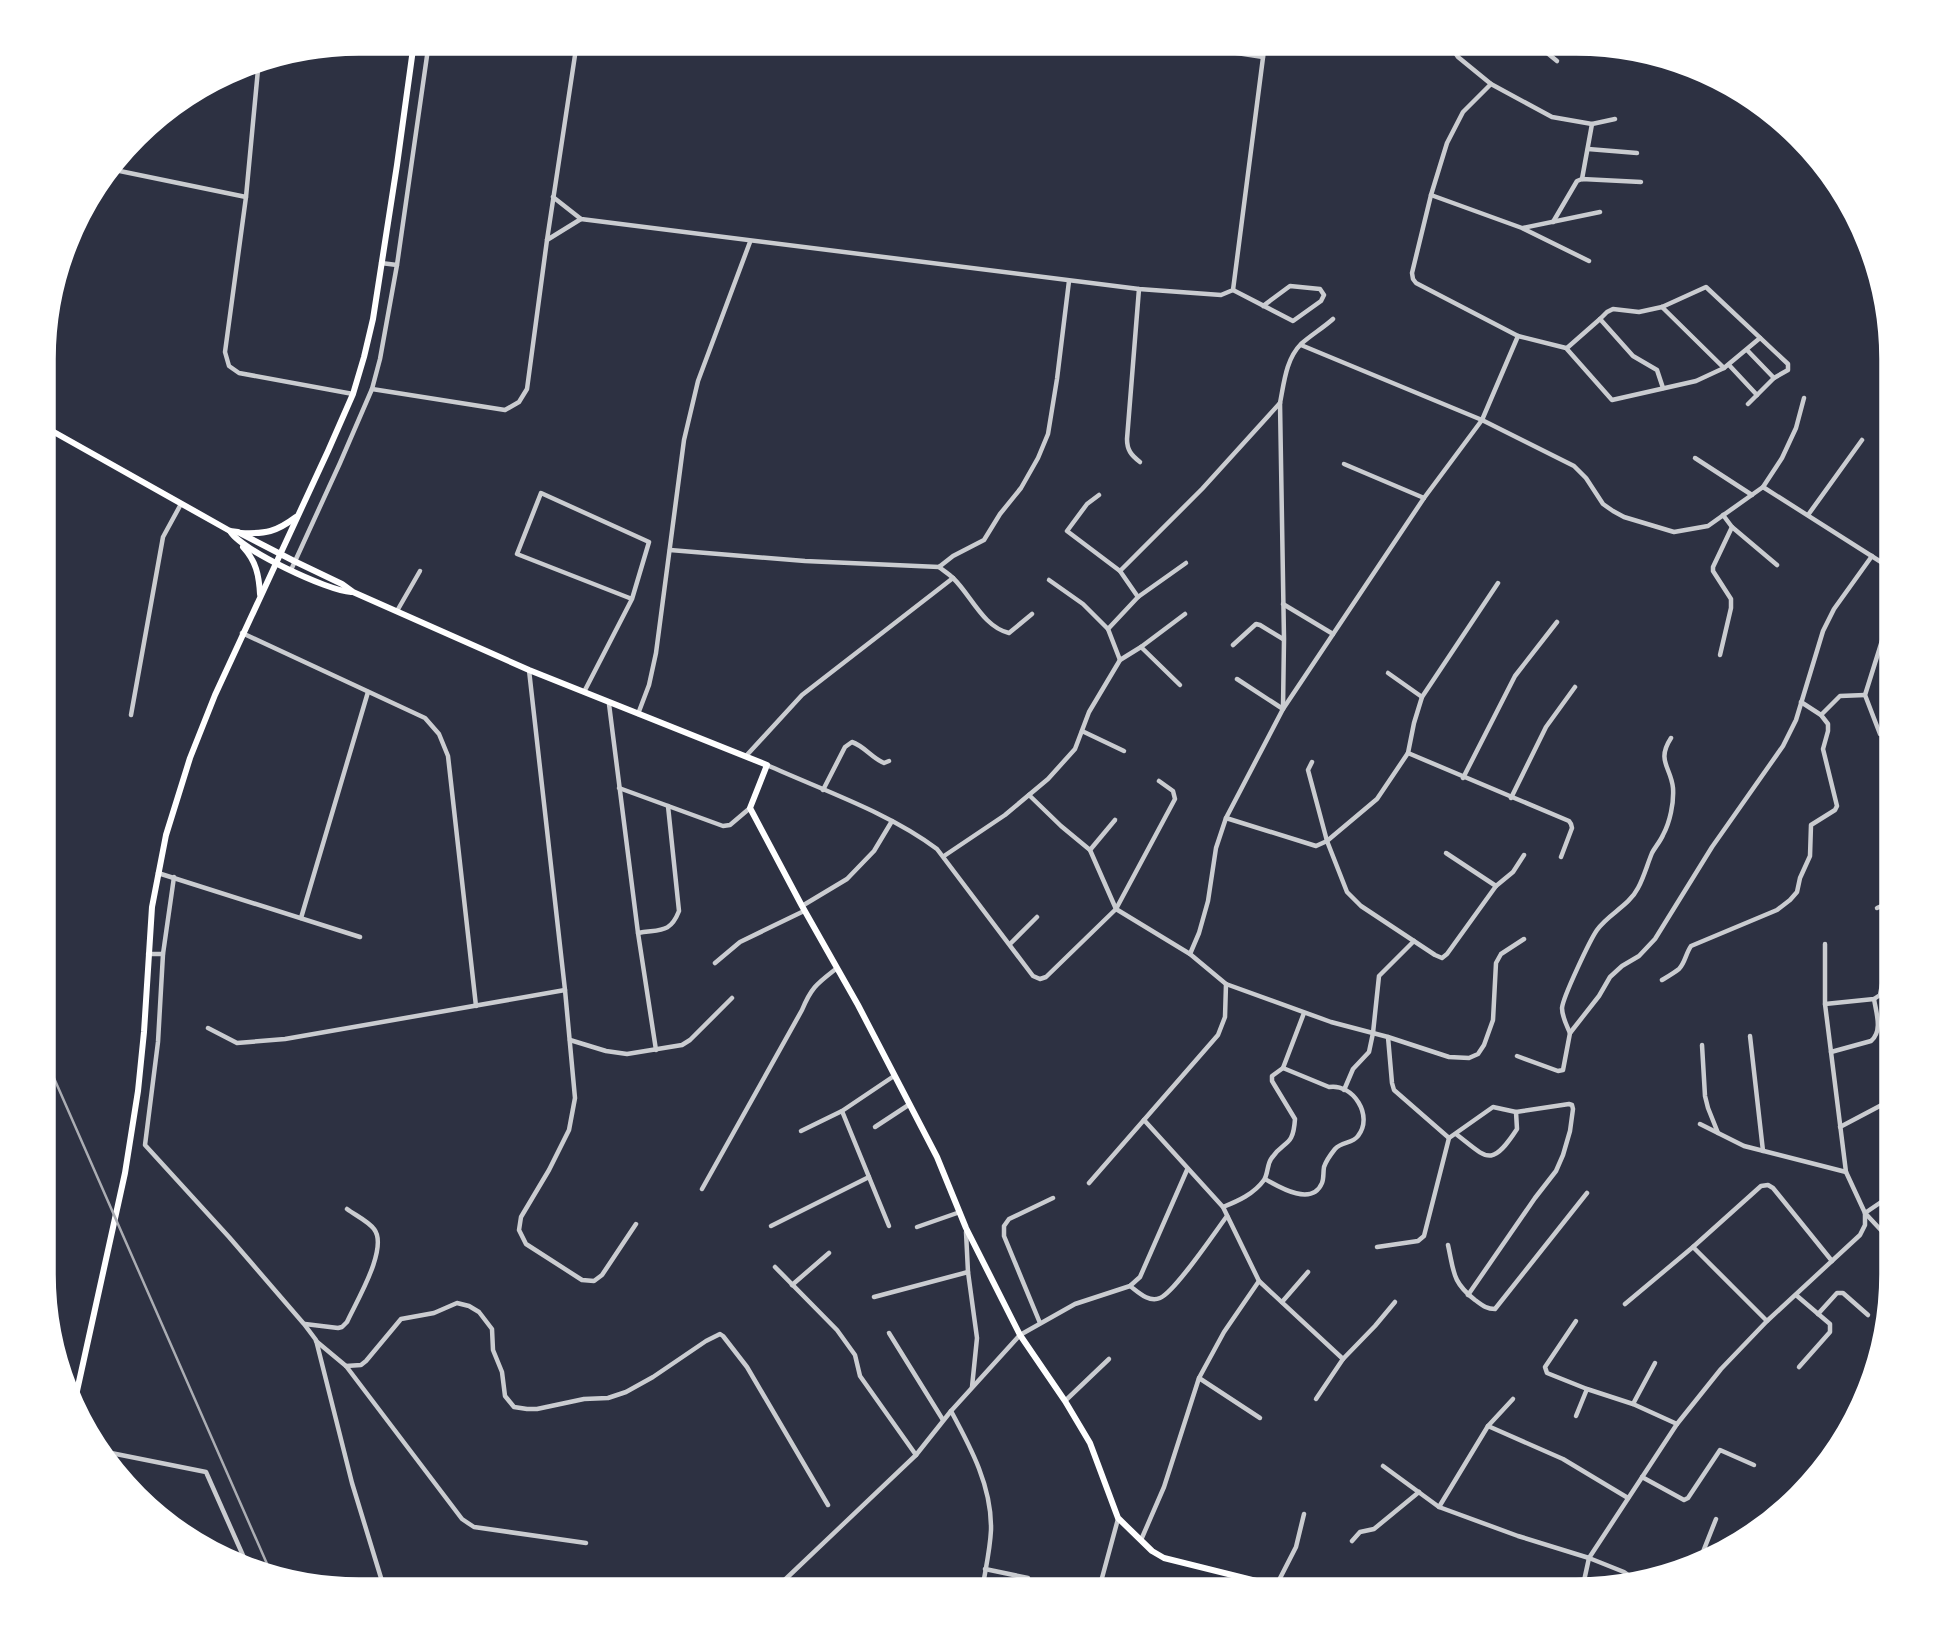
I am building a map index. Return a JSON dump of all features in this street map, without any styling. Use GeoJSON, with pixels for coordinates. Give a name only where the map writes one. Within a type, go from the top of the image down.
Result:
{"type":"FeatureCollection","features":[{"type":"Feature","properties":{"kind":"main road"},"geometry":{"type":"LineString","coordinates":[[77,1391],[117,1208],[138,1091],[152,908],[166,835],[190,758],[215,695],[352,394],[364,357],[373,319],[412,54]]}},
{"type":"Feature","properties":{"kind":"main road"},"geometry":{"type":"LineString","coordinates":[[54,433],[235,534],[342,584],[353,592],[609,704],[767,765],[750,808],[910,1104],[937,1157],[966,1228],[1020,1335],[1090,1443],[1118,1518],[1152,1551],[1164,1558],[1248,1579]]}},
{"type":"Feature","properties":{"kind":"main road"},"geometry":{"type":"LineString","coordinates":[[235,534],[275,530],[297,516]]}},
{"type":"Feature","properties":{"kind":"main road"},"geometry":{"type":"LineString","coordinates":[[235,534],[276,563],[338,590],[353,592]]}},
{"type":"Feature","properties":{"kind":"main road"},"geometry":{"type":"LineString","coordinates":[[235,534],[255,562],[260,596]]}},
{"type":"Feature","properties":{"kind":"street"},"geometry":{"type":"LineString","coordinates":[[291,570],[372,390],[397,265],[427,54]]}},
{"type":"Feature","properties":{"kind":"street"},"geometry":{"type":"LineString","coordinates":[[372,390],[505,411],[519,402],[527,390],[575,54]]}},
{"type":"Feature","properties":{"kind":"street"},"geometry":{"type":"LineString","coordinates":[[1243,54],[1263,57]]}},
{"type":"Feature","properties":{"kind":"street"},"geometry":{"type":"LineString","coordinates":[[1233,290],[1263,54]]}},
{"type":"Feature","properties":{"kind":"street"},"geometry":{"type":"LineString","coordinates":[[1456,54],[1491,84],[1552,117],[1592,124],[1615,119]]}},
{"type":"Feature","properties":{"kind":"street"},"geometry":{"type":"LineString","coordinates":[[1548,54],[1557,61]]}},
{"type":"Feature","properties":{"kind":"street"},"geometry":{"type":"LineString","coordinates":[[258,71],[246,197],[225,352],[229,366],[239,373],[352,394]]}},
{"type":"Feature","properties":{"kind":"street"},"geometry":{"type":"LineString","coordinates":[[1491,84],[1463,112],[1447,144],[1412,273],[1416,283],[1518,336],[1566,348],[1612,400],[1696,381],[1726,366],[1760,338]]}},
{"type":"Feature","properties":{"kind":"street"},"geometry":{"type":"LineString","coordinates":[[1582,179],[1592,124]]}},
{"type":"Feature","properties":{"kind":"street"},"geometry":{"type":"LineString","coordinates":[[1588,149],[1637,153]]}},
{"type":"Feature","properties":{"kind":"street"},"geometry":{"type":"LineString","coordinates":[[119,172],[246,197]]}},
{"type":"Feature","properties":{"kind":"street"},"geometry":{"type":"LineString","coordinates":[[1553,222],[1577,181],[1641,182]]}},
{"type":"Feature","properties":{"kind":"street"},"geometry":{"type":"LineString","coordinates":[[1431,195],[1522,228],[1589,261]]}},
{"type":"Feature","properties":{"kind":"street"},"geometry":{"type":"LineString","coordinates":[[553,198],[581,219],[750,242],[1139,289],[1221,295],[1233,290]]}},
{"type":"Feature","properties":{"kind":"street"},"geometry":{"type":"LineString","coordinates":[[1522,228],[1600,212]]}},
{"type":"Feature","properties":{"kind":"street"},"geometry":{"type":"LineString","coordinates":[[547,240],[581,219]]}},
{"type":"Feature","properties":{"kind":"street"},"geometry":{"type":"LineString","coordinates":[[638,714],[649,685],[656,653],[684,440],[698,381],[750,242]]}},
{"type":"Feature","properties":{"kind":"street"},"geometry":{"type":"LineString","coordinates":[[381,263],[397,265]]}},
{"type":"Feature","properties":{"kind":"street"},"geometry":{"type":"LineString","coordinates":[[939,567],[953,556],[984,540],[1021,488],[1038,458],[1048,434],[1069,281]]}},
{"type":"Feature","properties":{"kind":"street"},"geometry":{"type":"LineString","coordinates":[[1233,290],[1263,306],[1293,321],[1321,301],[1324,295],[1320,289],[1290,286],[1263,306]]}},
{"type":"Feature","properties":{"kind":"street"},"geometry":{"type":"LineString","coordinates":[[1566,348],[1613,309],[1639,312],[1661,307],[1706,286],[1788,364],[1788,370],[1774,378],[1748,404]]}},
{"type":"Feature","properties":{"kind":"street"},"geometry":{"type":"LineString","coordinates":[[1139,289],[1127,448],[1140,462]]}},
{"type":"Feature","properties":{"kind":"street"},"geometry":{"type":"LineString","coordinates":[[1661,307],[1757,395]]}},
{"type":"Feature","properties":{"kind":"street"},"geometry":{"type":"LineString","coordinates":[[1283,709],[1280,402],[1293,355],[1333,319]]}},
{"type":"Feature","properties":{"kind":"street"},"geometry":{"type":"LineString","coordinates":[[1601,319],[1633,356],[1657,370],[1663,388]]}},
{"type":"Feature","properties":{"kind":"street"},"geometry":{"type":"LineString","coordinates":[[1190,954],[1208,901],[1216,848],[1226,818],[1283,709],[1424,498],[1482,420],[1518,336]]}},
{"type":"Feature","properties":{"kind":"street"},"geometry":{"type":"LineString","coordinates":[[1301,345],[1482,420],[1574,466],[1586,478],[1603,504],[1613,511],[1674,532],[1708,526],[1763,487],[1782,458],[1796,428],[1804,398]]}},
{"type":"Feature","properties":{"kind":"street"},"geometry":{"type":"LineString","coordinates":[[1747,349],[1774,378]]}},
{"type":"Feature","properties":{"kind":"street"},"geometry":{"type":"LineString","coordinates":[[1120,571],[1202,489],[1280,402]]}},
{"type":"Feature","properties":{"kind":"street"},"geometry":{"type":"LineString","coordinates":[[1808,515],[1862,440]]}},
{"type":"Feature","properties":{"kind":"street"},"geometry":{"type":"LineString","coordinates":[[1695,458],[1752,495]]}},
{"type":"Feature","properties":{"kind":"street"},"geometry":{"type":"LineString","coordinates":[[1344,464],[1424,498]]}},
{"type":"Feature","properties":{"kind":"street"},"geometry":{"type":"LineString","coordinates":[[1763,487],[1881,562]]}},
{"type":"Feature","properties":{"kind":"street"},"geometry":{"type":"LineString","coordinates":[[583,693],[632,599],[649,542],[541,493],[517,554],[632,599]]}},
{"type":"Feature","properties":{"kind":"street"},"geometry":{"type":"LineString","coordinates":[[1099,495],[1087,504],[1067,531],[1120,571],[1138,597]]}},
{"type":"Feature","properties":{"kind":"street"},"geometry":{"type":"LineString","coordinates":[[131,715],[163,537],[181,504]]}},
{"type":"Feature","properties":{"kind":"street"},"geometry":{"type":"LineString","coordinates":[[1723,515],[1732,527],[1777,565]]}},
{"type":"Feature","properties":{"kind":"street"},"geometry":{"type":"LineString","coordinates":[[1720,655],[1731,599],[1713,571],[1713,566],[1732,527]]}},
{"type":"Feature","properties":{"kind":"street"},"geometry":{"type":"LineString","coordinates":[[670,550],[805,561],[939,567],[953,578],[991,625],[1004,632],[1014,630],[1032,614]]}},
{"type":"Feature","properties":{"kind":"street"},"geometry":{"type":"LineString","coordinates":[[1517,1056],[1558,1071],[1563,1070],[1570,1033],[1610,977],[1639,956],[1655,939],[1712,847],[1783,746],[1796,720],[1823,631],[1834,608],[1872,556]]}},
{"type":"Feature","properties":{"kind":"street"},"geometry":{"type":"LineString","coordinates":[[1108,629],[1138,597],[1186,563]]}},
{"type":"Feature","properties":{"kind":"street"},"geometry":{"type":"LineString","coordinates":[[396,611],[420,571]]}},
{"type":"Feature","properties":{"kind":"street"},"geometry":{"type":"LineString","coordinates":[[746,756],[802,695],[953,578]]}},
{"type":"Feature","properties":{"kind":"street"},"geometry":{"type":"LineString","coordinates":[[1049,580],[1083,604],[1108,629],[1120,660]]}},
{"type":"Feature","properties":{"kind":"street"},"geometry":{"type":"LineString","coordinates":[[1226,818],[1313,846],[1327,841],[1377,799],[1408,753],[1422,697],[1498,583]]}},
{"type":"Feature","properties":{"kind":"street"},"geometry":{"type":"LineString","coordinates":[[1283,604],[1333,634]]}},
{"type":"Feature","properties":{"kind":"street"},"geometry":{"type":"LineString","coordinates":[[944,856],[1005,815],[1048,779],[1074,749],[1089,712],[1120,660],[1185,614]]}},
{"type":"Feature","properties":{"kind":"street"},"geometry":{"type":"LineString","coordinates":[[1463,778],[1516,677],[1557,622]]}},
{"type":"Feature","properties":{"kind":"street"},"geometry":{"type":"LineString","coordinates":[[1233,645],[1256,624],[1284,639]]}},
{"type":"Feature","properties":{"kind":"street"},"geometry":{"type":"LineString","coordinates":[[243,633],[425,718],[439,734],[448,756],[476,1006]]}},
{"type":"Feature","properties":{"kind":"street"},"geometry":{"type":"LineString","coordinates":[[1880,734],[1865,695],[1881,644]]}},
{"type":"Feature","properties":{"kind":"street"},"geometry":{"type":"LineString","coordinates":[[1141,647],[1180,685]]}},
{"type":"Feature","properties":{"kind":"street"},"geometry":{"type":"LineString","coordinates":[[529,670],[575,1098],[569,1130],[521,1217],[519,1230],[526,1244],[582,1280],[594,1281],[602,1275],[636,1224]]}},
{"type":"Feature","properties":{"kind":"street"},"geometry":{"type":"LineString","coordinates":[[1388,673],[1422,697]]}},
{"type":"Feature","properties":{"kind":"street"},"geometry":{"type":"LineString","coordinates":[[1237,679],[1283,709]]}},
{"type":"Feature","properties":{"kind":"street"},"geometry":{"type":"LineString","coordinates":[[1511,798],[1546,726],[1575,687]]}},
{"type":"Feature","properties":{"kind":"street"},"geometry":{"type":"LineString","coordinates":[[301,918],[368,692]]}},
{"type":"Feature","properties":{"kind":"street"},"geometry":{"type":"LineString","coordinates":[[1821,715],[1840,696],[1865,695]]}},
{"type":"Feature","properties":{"kind":"street"},"geometry":{"type":"LineString","coordinates":[[1662,980],[1679,969],[1691,946],[1777,910],[1797,892],[1810,856],[1811,825],[1837,806],[1823,748],[1828,724],[1821,715],[1801,702]]}},
{"type":"Feature","properties":{"kind":"street"},"geometry":{"type":"LineString","coordinates":[[609,704],[656,1050]]}},
{"type":"Feature","properties":{"kind":"street"},"geometry":{"type":"LineString","coordinates":[[1082,731],[1124,751]]}},
{"type":"Feature","properties":{"kind":"street"},"geometry":{"type":"LineString","coordinates":[[1570,1033],[1562,1007],[1583,957],[1598,928],[1621,909],[1637,890],[1668,822],[1673,786],[1664,763],[1664,755],[1671,738]]}},
{"type":"Feature","properties":{"kind":"street"},"geometry":{"type":"LineString","coordinates":[[822,790],[845,747],[852,742],[878,760],[884,763],[889,761]]}},
{"type":"Feature","properties":{"kind":"street"},"geometry":{"type":"LineString","coordinates":[[1408,753],[1572,824],[1561,856]]}},
{"type":"Feature","properties":{"kind":"street"},"geometry":{"type":"LineString","coordinates":[[1312,762],[1308,771],[1327,841],[1347,892],[1361,906],[1442,958],[1496,886],[1513,872],[1524,855]]}},
{"type":"Feature","properties":{"kind":"street"},"geometry":{"type":"LineString","coordinates":[[767,765],[918,835],[944,856],[1034,975],[1040,979],[1046,977],[1116,909],[1175,799],[1172,791],[1159,781]]}},
{"type":"Feature","properties":{"kind":"street"},"geometry":{"type":"LineString","coordinates":[[619,788],[723,826],[730,825],[750,808]]}},
{"type":"Feature","properties":{"kind":"street"},"geometry":{"type":"LineString","coordinates":[[1029,795],[1090,850],[1116,909],[1190,954],[1226,984],[1304,1013],[1448,1057],[1469,1058],[1478,1054],[1484,1045],[1493,1020],[1496,964],[1501,954],[1524,939]]}},
{"type":"Feature","properties":{"kind":"street"},"geometry":{"type":"LineString","coordinates":[[638,933],[668,928],[679,911],[668,806]]}},
{"type":"Feature","properties":{"kind":"street"},"geometry":{"type":"LineString","coordinates":[[1090,850],[1115,820]]}},
{"type":"Feature","properties":{"kind":"street"},"geometry":{"type":"LineString","coordinates":[[715,963],[740,942],[803,909],[847,879],[874,851],[892,821]]}},
{"type":"Feature","properties":{"kind":"street"},"geometry":{"type":"LineString","coordinates":[[1446,853],[1496,886]]}},
{"type":"Feature","properties":{"kind":"street"},"geometry":{"type":"LineString","coordinates":[[158,873],[360,937]]}},
{"type":"Feature","properties":{"kind":"street"},"geometry":{"type":"LineString","coordinates":[[174,877],[163,954],[158,1042],[145,1144],[229,1237],[316,1340],[346,1366],[467,1524],[586,1543]]}},
{"type":"Feature","properties":{"kind":"street"},"geometry":{"type":"LineString","coordinates":[[1877,908],[1881,906]]}},
{"type":"Feature","properties":{"kind":"street"},"geometry":{"type":"LineString","coordinates":[[1010,944],[1037,917]]}},
{"type":"Feature","properties":{"kind":"street"},"geometry":{"type":"LineString","coordinates":[[1344,1090],[1353,1069],[1369,1052],[1379,976],[1413,941]]}},
{"type":"Feature","properties":{"kind":"street"},"geometry":{"type":"LineString","coordinates":[[1825,944],[1825,1004],[1846,1172],[1865,1213],[1881,1230]]}},
{"type":"Feature","properties":{"kind":"street"},"geometry":{"type":"LineString","coordinates":[[148,954],[163,954]]}},
{"type":"Feature","properties":{"kind":"street"},"geometry":{"type":"LineString","coordinates":[[702,1189],[809,993],[837,968]]}},
{"type":"Feature","properties":{"kind":"street"},"geometry":{"type":"LineString","coordinates":[[1089,1183],[1218,1035],[1225,1017],[1226,984]]}},
{"type":"Feature","properties":{"kind":"street"},"geometry":{"type":"LineString","coordinates":[[208,1028],[228,1039],[245,1044],[565,990]]}},
{"type":"Feature","properties":{"kind":"street"},"geometry":{"type":"LineString","coordinates":[[1825,1004],[1874,999],[1881,993]]}},
{"type":"Feature","properties":{"kind":"street"},"geometry":{"type":"LineString","coordinates":[[570,1041],[627,1054],[682,1045],[732,998]]}},
{"type":"Feature","properties":{"kind":"street"},"geometry":{"type":"LineString","coordinates":[[1831,1052],[1871,1041],[1876,1037],[1878,1030],[1874,999]]}},
{"type":"Feature","properties":{"kind":"street"},"geometry":{"type":"LineString","coordinates":[[1223,1207],[1244,1198],[1265,1179],[1272,1157],[1291,1140],[1295,1119],[1293,1112],[1272,1081],[1272,1076],[1283,1068],[1304,1013]]}},
{"type":"Feature","properties":{"kind":"street"},"geometry":{"type":"LineString","coordinates":[[1750,1036],[1763,1151]]}},
{"type":"Feature","properties":{"kind":"street"},"geometry":{"type":"LineString","coordinates":[[1388,1037],[1394,1090],[1449,1138]]}},
{"type":"Feature","properties":{"kind":"street"},"geometry":{"type":"LineString","coordinates":[[1702,1045],[1705,1096],[1718,1133]]}},
{"type":"Feature","properties":{"kind":"street"},"geometry":{"type":"LineString","coordinates":[[1265,1179],[1287,1191],[1309,1194],[1316,1191],[1324,1181],[1325,1163],[1342,1142],[1352,1141],[1359,1135],[1363,1121],[1363,1109],[1356,1098],[1344,1090],[1336,1086],[1329,1087],[1283,1068]]}},
{"type":"Feature","properties":{"kind":"street"},"geometry":{"type":"LineString","coordinates":[[801,1131],[842,1111],[894,1076]]}},
{"type":"Feature","properties":{"kind":"street"},"geometry":{"type":"LineString","coordinates":[[875,1126],[910,1104]]}},
{"type":"Feature","properties":{"kind":"street"},"geometry":{"type":"LineString","coordinates":[[1377,1247],[1418,1241],[1424,1236],[1449,1138],[1493,1107],[1516,1112],[1572,1105],[1570,1131],[1556,1171],[1468,1295]]}},
{"type":"Feature","properties":{"kind":"street"},"geometry":{"type":"LineString","coordinates":[[1840,1127],[1881,1105]]}},
{"type":"Feature","properties":{"kind":"street"},"geometry":{"type":"LineString","coordinates":[[842,1111],[889,1226]]}},
{"type":"Feature","properties":{"kind":"street"},"geometry":{"type":"LineString","coordinates":[[1456,1134],[1485,1156],[1491,1157],[1517,1129],[1516,1112]]}},
{"type":"Feature","properties":{"kind":"street"},"geometry":{"type":"LineString","coordinates":[[1144,1121],[1223,1207],[1259,1281],[1343,1359]]}},
{"type":"Feature","properties":{"kind":"street"},"geometry":{"type":"LineString","coordinates":[[1700,1124],[1744,1146],[1846,1172]]}},
{"type":"Feature","properties":{"kind":"street"},"geometry":{"type":"LineString","coordinates":[[786,1579],[916,1455],[943,1420],[1020,1335],[1074,1304],[1130,1286],[1140,1277],[1187,1170]]}},
{"type":"Feature","properties":{"kind":"street"},"geometry":{"type":"LineString","coordinates":[[771,1226],[869,1177]]}},
{"type":"Feature","properties":{"kind":"street"},"geometry":{"type":"LineString","coordinates":[[1625,1304],[1761,1186],[1768,1185],[1773,1188],[1832,1261]]}},
{"type":"Feature","properties":{"kind":"street"},"geometry":{"type":"LineString","coordinates":[[1448,1245],[1457,1283],[1485,1307],[1495,1309],[1587,1193]]}},
{"type":"Feature","properties":{"kind":"street"},"geometry":{"type":"LineString","coordinates":[[1040,1323],[1004,1236],[1004,1226],[1009,1219],[1053,1198]]}},
{"type":"Feature","properties":{"kind":"street"},"geometry":{"type":"LineString","coordinates":[[1865,1213],[1881,1202]]}},
{"type":"Feature","properties":{"kind":"street"},"geometry":{"type":"LineString","coordinates":[[304,1324],[342,1327],[347,1322],[375,1261],[377,1235],[373,1227],[347,1209]]}},
{"type":"Feature","properties":{"kind":"street"},"geometry":{"type":"LineString","coordinates":[[917,1227],[960,1212]]}},
{"type":"Feature","properties":{"kind":"street"},"geometry":{"type":"LineString","coordinates":[[1584,1579],[1589,1558],[1677,1424],[1721,1369],[1767,1321],[1860,1235],[1865,1225],[1865,1213]]}},
{"type":"Feature","properties":{"kind":"street"},"geometry":{"type":"LineString","coordinates":[[1130,1286],[1149,1299],[1159,1299],[1175,1284],[1227,1216]]}},
{"type":"Feature","properties":{"kind":"street"},"geometry":{"type":"LineString","coordinates":[[966,1228],[968,1272],[977,1338],[972,1388]]}},
{"type":"Feature","properties":{"kind":"street"},"geometry":{"type":"LineString","coordinates":[[1693,1247],[1767,1321]]}},
{"type":"Feature","properties":{"kind":"street"},"geometry":{"type":"LineString","coordinates":[[792,1285],[829,1253]]}},
{"type":"Feature","properties":{"kind":"street"},"geometry":{"type":"LineString","coordinates":[[775,1267],[837,1330],[855,1355],[860,1376],[916,1455]]}},
{"type":"Feature","properties":{"kind":"street"},"geometry":{"type":"LineString","coordinates":[[874,1297],[968,1272]]}},
{"type":"Feature","properties":{"kind":"street"},"geometry":{"type":"LineString","coordinates":[[1282,1303],[1308,1272]]}},
{"type":"Feature","properties":{"kind":"street"},"geometry":{"type":"LineString","coordinates":[[1141,1541],[1164,1487],[1199,1378],[1224,1332],[1259,1281]]}},
{"type":"Feature","properties":{"kind":"street"},"geometry":{"type":"LineString","coordinates":[[1818,1314],[1837,1293],[1843,1293],[1868,1315]]}},
{"type":"Feature","properties":{"kind":"street"},"geometry":{"type":"LineString","coordinates":[[1796,1295],[1830,1324],[1830,1332],[1799,1367]]}},
{"type":"Feature","properties":{"kind":"street"},"geometry":{"type":"LineString","coordinates":[[346,1366],[361,1365],[366,1361],[401,1319],[434,1313],[457,1303],[479,1312],[492,1329],[493,1350],[502,1372],[505,1396],[514,1407],[537,1409],[584,1399],[608,1398],[626,1392],[720,1334],[747,1367],[828,1505]]}},
{"type":"Feature","properties":{"kind":"street"},"geometry":{"type":"LineString","coordinates":[[1316,1399],[1343,1359],[1395,1303]]}},
{"type":"Feature","properties":{"kind":"street"},"geometry":{"type":"LineString","coordinates":[[1576,1321],[1545,1367],[1547,1373],[1633,1404],[1677,1424]]}},
{"type":"Feature","properties":{"kind":"street"},"geometry":{"type":"LineString","coordinates":[[889,1333],[943,1420]]}},
{"type":"Feature","properties":{"kind":"street"},"geometry":{"type":"LineString","coordinates":[[316,1340],[352,1483],[381,1579]]}},
{"type":"Feature","properties":{"kind":"street"},"geometry":{"type":"LineString","coordinates":[[1065,1401],[1109,1359]]}},
{"type":"Feature","properties":{"kind":"street"},"geometry":{"type":"LineString","coordinates":[[1633,1404],[1655,1363]]}},
{"type":"Feature","properties":{"kind":"street"},"geometry":{"type":"LineString","coordinates":[[1199,1378],[1260,1418]]}},
{"type":"Feature","properties":{"kind":"street"},"geometry":{"type":"LineString","coordinates":[[1576,1416],[1587,1389]]}},
{"type":"Feature","properties":{"kind":"street"},"geometry":{"type":"LineString","coordinates":[[1439,1507],[1488,1426],[1513,1399]]}},
{"type":"Feature","properties":{"kind":"street"},"geometry":{"type":"LineString","coordinates":[[951,1411],[971,1447],[985,1483],[991,1528],[984,1579]]}},
{"type":"Feature","properties":{"kind":"street"},"geometry":{"type":"LineString","coordinates":[[1488,1426],[1563,1459],[1628,1499]]}},
{"type":"Feature","properties":{"kind":"street"},"geometry":{"type":"LineString","coordinates":[[1642,1477],[1684,1500],[1720,1450],[1754,1465]]}},
{"type":"Feature","properties":{"kind":"street"},"geometry":{"type":"LineString","coordinates":[[113,1453],[206,1472],[243,1557]]}},
{"type":"Feature","properties":{"kind":"street"},"geometry":{"type":"LineString","coordinates":[[1383,1466],[1439,1507],[1589,1558],[1627,1574]]}},
{"type":"Feature","properties":{"kind":"street"},"geometry":{"type":"LineString","coordinates":[[1352,1541],[1360,1532],[1374,1529],[1419,1492]]}},
{"type":"Feature","properties":{"kind":"street"},"geometry":{"type":"LineString","coordinates":[[1280,1579],[1296,1547],[1304,1514]]}},
{"type":"Feature","properties":{"kind":"street"},"geometry":{"type":"LineString","coordinates":[[1101,1579],[1118,1518]]}},
{"type":"Feature","properties":{"kind":"street"},"geometry":{"type":"LineString","coordinates":[[1703,1551],[1716,1519]]}},
{"type":"Feature","properties":{"kind":"street"},"geometry":{"type":"LineString","coordinates":[[985,1569],[1028,1578]]}},
{"type":"Feature","properties":{"kind":"railway"},"geometry":{"type":"LineString","coordinates":[[54,1078],[267,1565]]}}]}
